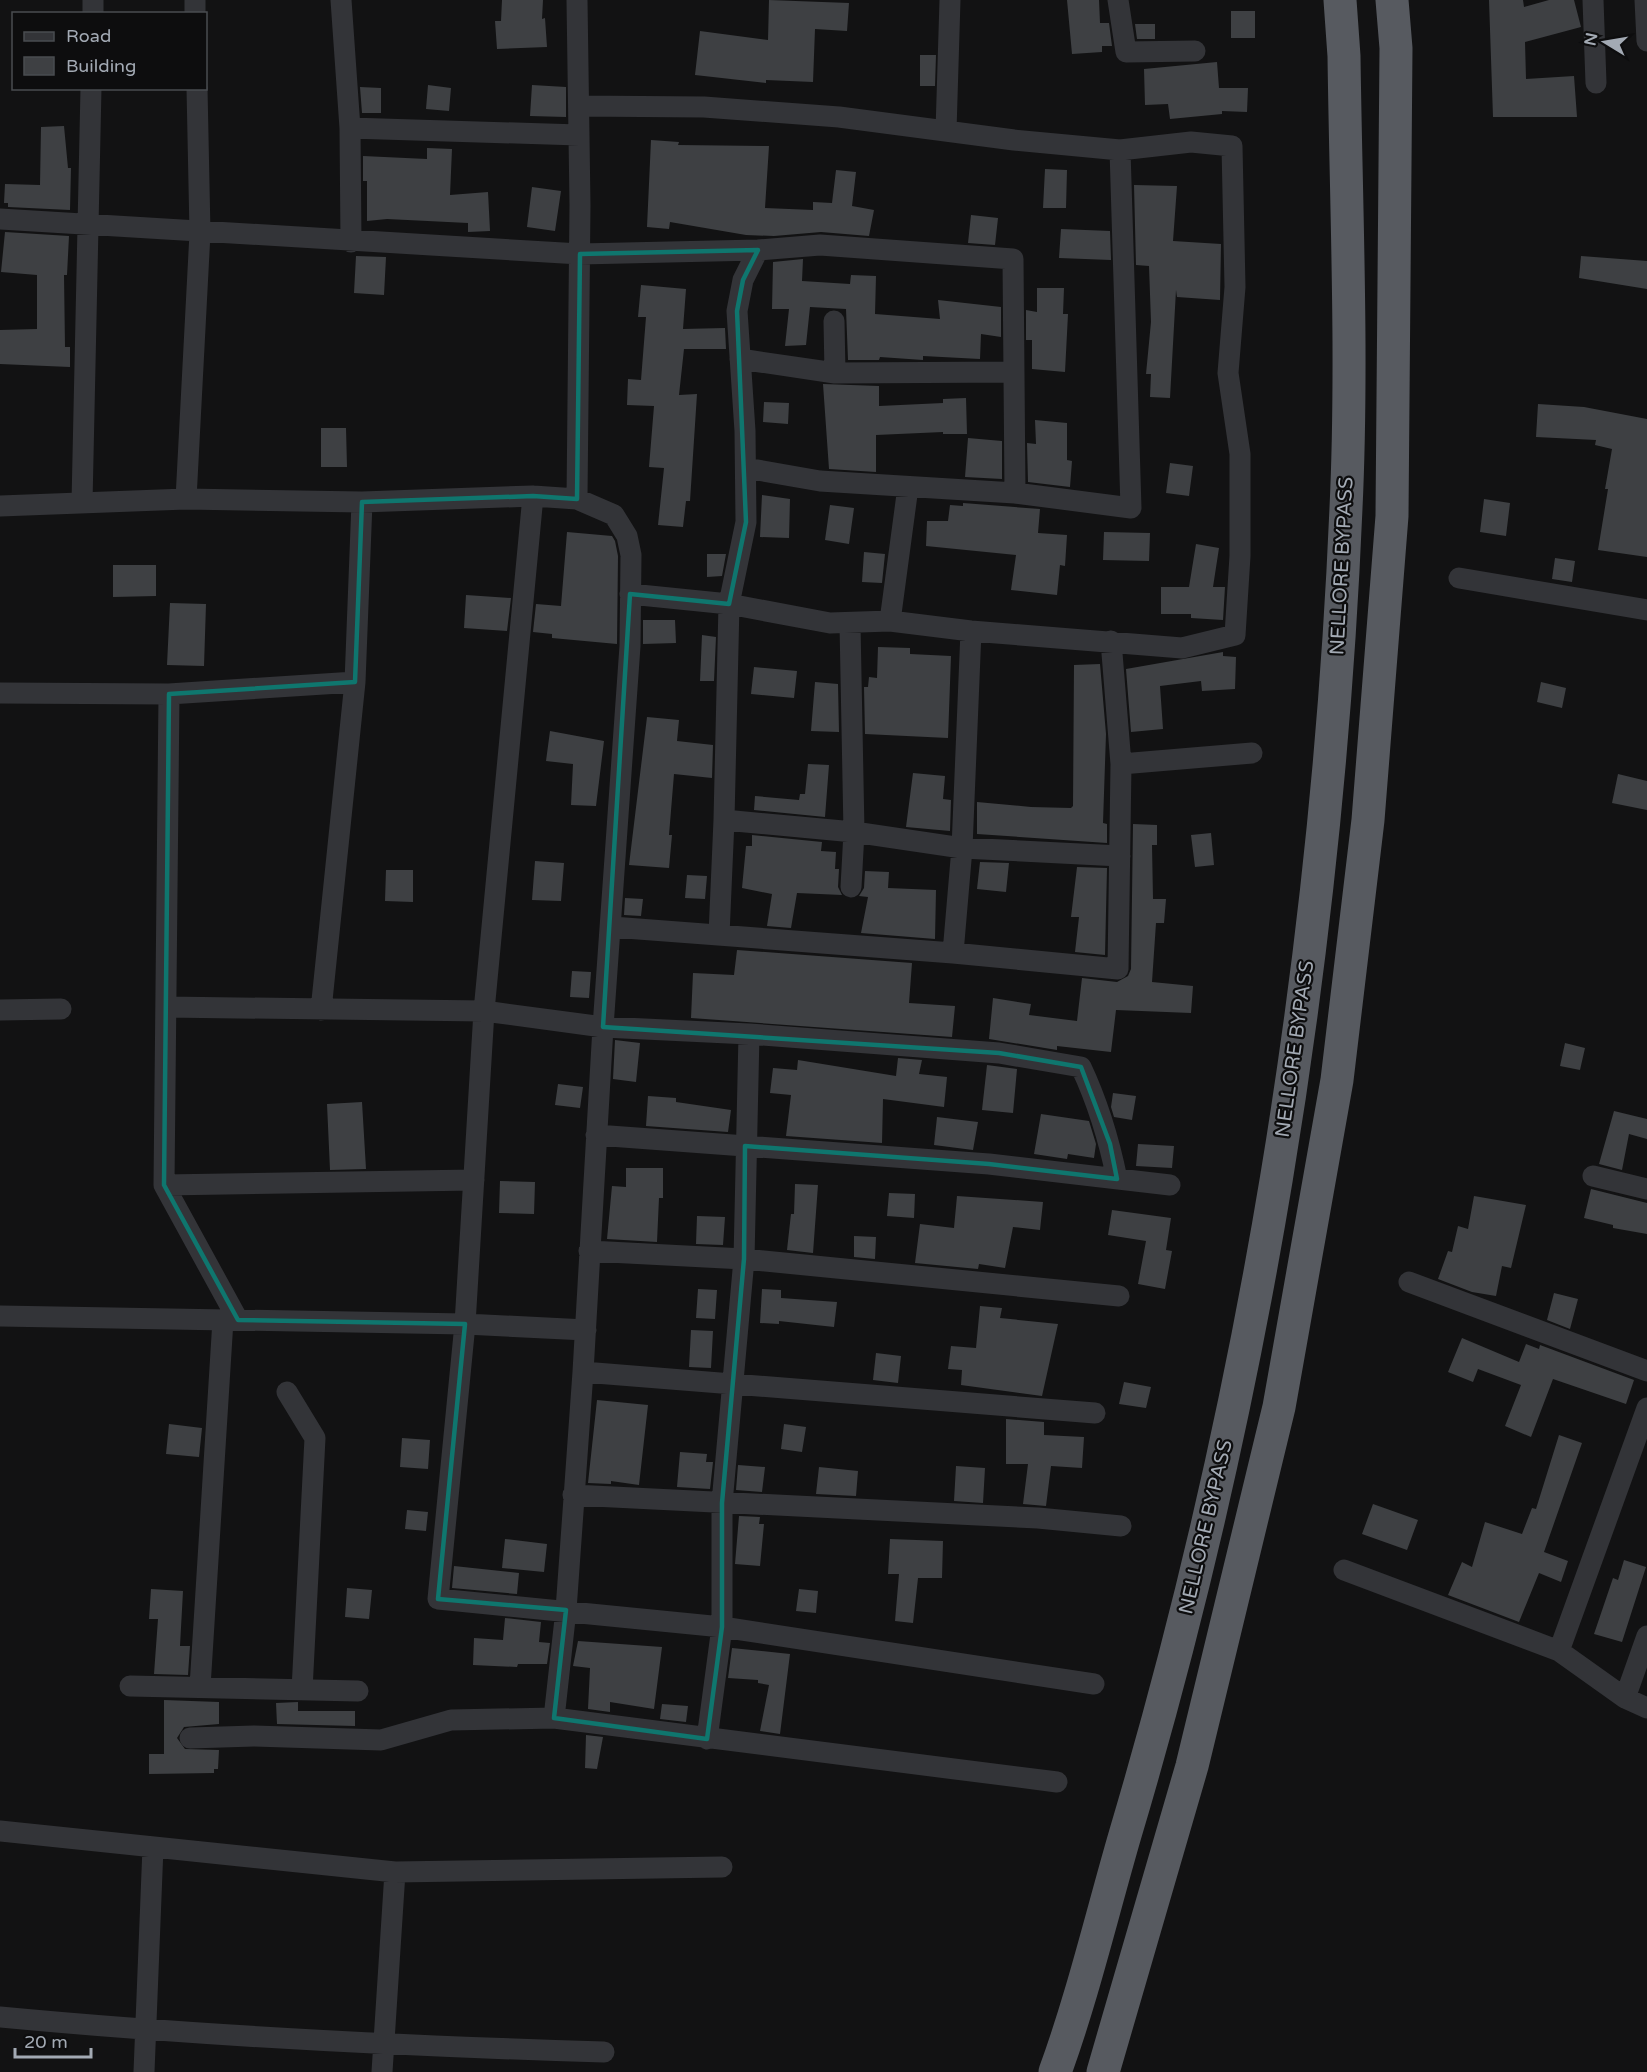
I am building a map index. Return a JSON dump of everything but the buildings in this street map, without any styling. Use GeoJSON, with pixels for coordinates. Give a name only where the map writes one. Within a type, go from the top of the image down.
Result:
{"type":"FeatureCollection","features":[{"type":"Feature","properties":{"kind":"highway","name":"NELLORE BYPASS"},"geometry":{"type":"LineString","coordinates":[[1055,2072],[1148,1760],[1194,1581],[1237,1392],[1294,1079],[1330,757],[1346,512],[1347,292],[1344,56],[1340,0]]}},
{"type":"Feature","properties":{"kind":"highway"},"geometry":{"type":"LineString","coordinates":[[1103,2072],[1191,1766],[1279,1407],[1337,1080],[1368,820],[1392,516],[1396,48],[1392,0]]}},
{"type":"Feature","properties":{"kind":"street"},"geometry":{"type":"LineString","coordinates":[[341,0],[350,128],[351,242]]}},
{"type":"Feature","properties":{"kind":"street"},"geometry":{"type":"LineString","coordinates":[[577,0],[580,254],[577,499]]}},
{"type":"Feature","properties":{"kind":"street"},"geometry":{"type":"LineString","coordinates":[[946,131],[950,0]]}},
{"type":"Feature","properties":{"kind":"street"},"geometry":{"type":"LineString","coordinates":[[1118,0],[1126,52],[1195,51]]}},
{"type":"Feature","properties":{"kind":"street"},"geometry":{"type":"LineString","coordinates":[[1593,0],[1596,83]]}},
{"type":"Feature","properties":{"kind":"street"},"geometry":{"type":"LineString","coordinates":[[1645,0],[1647,41]]}},
{"type":"Feature","properties":{"kind":"street"},"geometry":{"type":"LineString","coordinates":[[82,503],[86,225],[91,90]]}},
{"type":"Feature","properties":{"kind":"street"},"geometry":{"type":"LineString","coordinates":[[186,500],[200,233],[197,90]]}},
{"type":"Feature","properties":{"kind":"street"},"geometry":{"type":"LineString","coordinates":[[579,106],[715,108],[839,117],[1120,150],[1191,142],[1232,146],[1235,287],[1228,373],[1240,454],[1240,556],[1236,635],[1182,648],[970,631],[890,621],[830,623],[729,604],[630,594]]}},
{"type":"Feature","properties":{"kind":"street"},"geometry":{"type":"LineString","coordinates":[[350,128],[579,135]]}},
{"type":"Feature","properties":{"kind":"street"},"geometry":{"type":"LineString","coordinates":[[746,468],[820,481],[1015,493],[1131,508],[1120,150]]}},
{"type":"Feature","properties":{"kind":"street"},"geometry":{"type":"LineString","coordinates":[[0,219],[200,233],[580,254],[759,250],[820,245],[1013,259],[1015,493]]}},
{"type":"Feature","properties":{"kind":"street"},"geometry":{"type":"LineString","coordinates":[[719,935],[729,604],[746,522],[746,468],[737,311],[743,280],[759,250]]}},
{"type":"Feature","properties":{"kind":"street"},"geometry":{"type":"LineString","coordinates":[[834,321],[836,373]]}},
{"type":"Feature","properties":{"kind":"street"},"geometry":{"type":"LineString","coordinates":[[740,359],[836,373],[1014,372]]}},
{"type":"Feature","properties":{"kind":"street"},"geometry":{"type":"LineString","coordinates":[[890,621],[908,487]]}},
{"type":"Feature","properties":{"kind":"street"},"geometry":{"type":"LineString","coordinates":[[0,506],[186,500],[362,502],[533,496],[577,499],[614,515],[627,536],[631,555],[630,646],[596,1136],[584,1372],[566,1610],[554,1718]]}},
{"type":"Feature","properties":{"kind":"street"},"geometry":{"type":"LineString","coordinates":[[533,496],[484,1011],[465,1324],[438,1599],[722,1627],[1094,1684]]}},
{"type":"Feature","properties":{"kind":"street"},"geometry":{"type":"LineString","coordinates":[[321,1010],[355,682],[362,502]]}},
{"type":"Feature","properties":{"kind":"street"},"geometry":{"type":"LineString","coordinates":[[1459,578],[1647,610]]}},
{"type":"Feature","properties":{"kind":"street"},"geometry":{"type":"LineString","coordinates":[[850,624],[854,832],[851,887]]}},
{"type":"Feature","properties":{"kind":"street"},"geometry":{"type":"LineString","coordinates":[[952,953],[962,848],[970,631]]}},
{"type":"Feature","properties":{"kind":"street"},"geometry":{"type":"LineString","coordinates":[[612,927],[952,953],[1118,969],[1121,764],[1111,641]]}},
{"type":"Feature","properties":{"kind":"street"},"geometry":{"type":"LineString","coordinates":[[0,693],[169,694],[355,682]]}},
{"type":"Feature","properties":{"kind":"street"},"geometry":{"type":"LineString","coordinates":[[169,694],[164,1185],[230,1320],[200,1688]]}},
{"type":"Feature","properties":{"kind":"street"},"geometry":{"type":"LineString","coordinates":[[1121,764],[1251,753]]}},
{"type":"Feature","properties":{"kind":"street"},"geometry":{"type":"LineString","coordinates":[[724,820],[854,832],[962,848],[1120,856]]}},
{"type":"Feature","properties":{"kind":"street"},"geometry":{"type":"LineString","coordinates":[[166,1006],[484,1011],[603,1027],[749,1034],[999,1053],[1081,1067],[1095,1097],[1110,1144],[1117,1179]]}},
{"type":"Feature","properties":{"kind":"street"},"geometry":{"type":"LineString","coordinates":[[0,1010],[61,1009]]}},
{"type":"Feature","properties":{"kind":"street"},"geometry":{"type":"LineString","coordinates":[[707,1739],[722,1627],[722,1503],[744,1259],[749,1034]]}},
{"type":"Feature","properties":{"kind":"street"},"geometry":{"type":"LineString","coordinates":[[596,1136],[989,1164],[1170,1185]]}},
{"type":"Feature","properties":{"kind":"street"},"geometry":{"type":"LineString","coordinates":[[1593,1176],[1647,1189]]}},
{"type":"Feature","properties":{"kind":"street"},"geometry":{"type":"LineString","coordinates":[[164,1185],[474,1180]]}},
{"type":"Feature","properties":{"kind":"street"},"geometry":{"type":"LineString","coordinates":[[590,1251],[744,1259],[1119,1296]]}},
{"type":"Feature","properties":{"kind":"street"},"geometry":{"type":"LineString","coordinates":[[1409,1282],[1647,1371]]}},
{"type":"Feature","properties":{"kind":"street"},"geometry":{"type":"LineString","coordinates":[[0,1316],[465,1324],[586,1330]]}},
{"type":"Feature","properties":{"kind":"street"},"geometry":{"type":"LineString","coordinates":[[584,1372],[1095,1413]]}},
{"type":"Feature","properties":{"kind":"street"},"geometry":{"type":"LineString","coordinates":[[287,1392],[315,1438],[302,1690]]}},
{"type":"Feature","properties":{"kind":"street"},"geometry":{"type":"LineString","coordinates":[[1559,1652],[1647,1408]]}},
{"type":"Feature","properties":{"kind":"street"},"geometry":{"type":"LineString","coordinates":[[573,1495],[1038,1518],[1121,1526]]}},
{"type":"Feature","properties":{"kind":"street"},"geometry":{"type":"LineString","coordinates":[[1344,1569],[1559,1652],[1625,1698],[1647,1708]]}},
{"type":"Feature","properties":{"kind":"street"},"geometry":{"type":"LineString","coordinates":[[1625,1698],[1647,1636]]}},
{"type":"Feature","properties":{"kind":"street"},"geometry":{"type":"LineString","coordinates":[[130,1686],[358,1691]]}},
{"type":"Feature","properties":{"kind":"street"},"geometry":{"type":"LineString","coordinates":[[190,1738],[254,1736],[381,1740],[451,1720],[554,1718],[1058,1782]]}},
{"type":"Feature","properties":{"kind":"street"},"geometry":{"type":"LineString","coordinates":[[0,1831],[395,1872],[722,1867]]}},
{"type":"Feature","properties":{"kind":"street"},"geometry":{"type":"LineString","coordinates":[[144,2072],[153,1847]]}},
{"type":"Feature","properties":{"kind":"street"},"geometry":{"type":"LineString","coordinates":[[382,2072],[395,1872]]}},
{"type":"Feature","properties":{"kind":"street"},"geometry":{"type":"LineString","coordinates":[[0,2017],[146,2031],[384,2045],[604,2052]]}},
{"type":"Feature","properties":{"kind":"highlighted area"},"geometry":{"type":"Polygon","coordinates":[[[758,250],[743,280],[737,311],[746,522],[729,604],[630,594],[603,1027],[999,1053],[1081,1067],[1110,1144],[1117,1179],[989,1164],[745,1146],[744,1259],[722,1503],[722,1627],[707,1739],[554,1718],[566,1610],[438,1599],[465,1324],[238,1320],[164,1185],[169,694],[355,682],[362,502],[533,496],[577,499],[580,254],[758,250]]]}}]}
